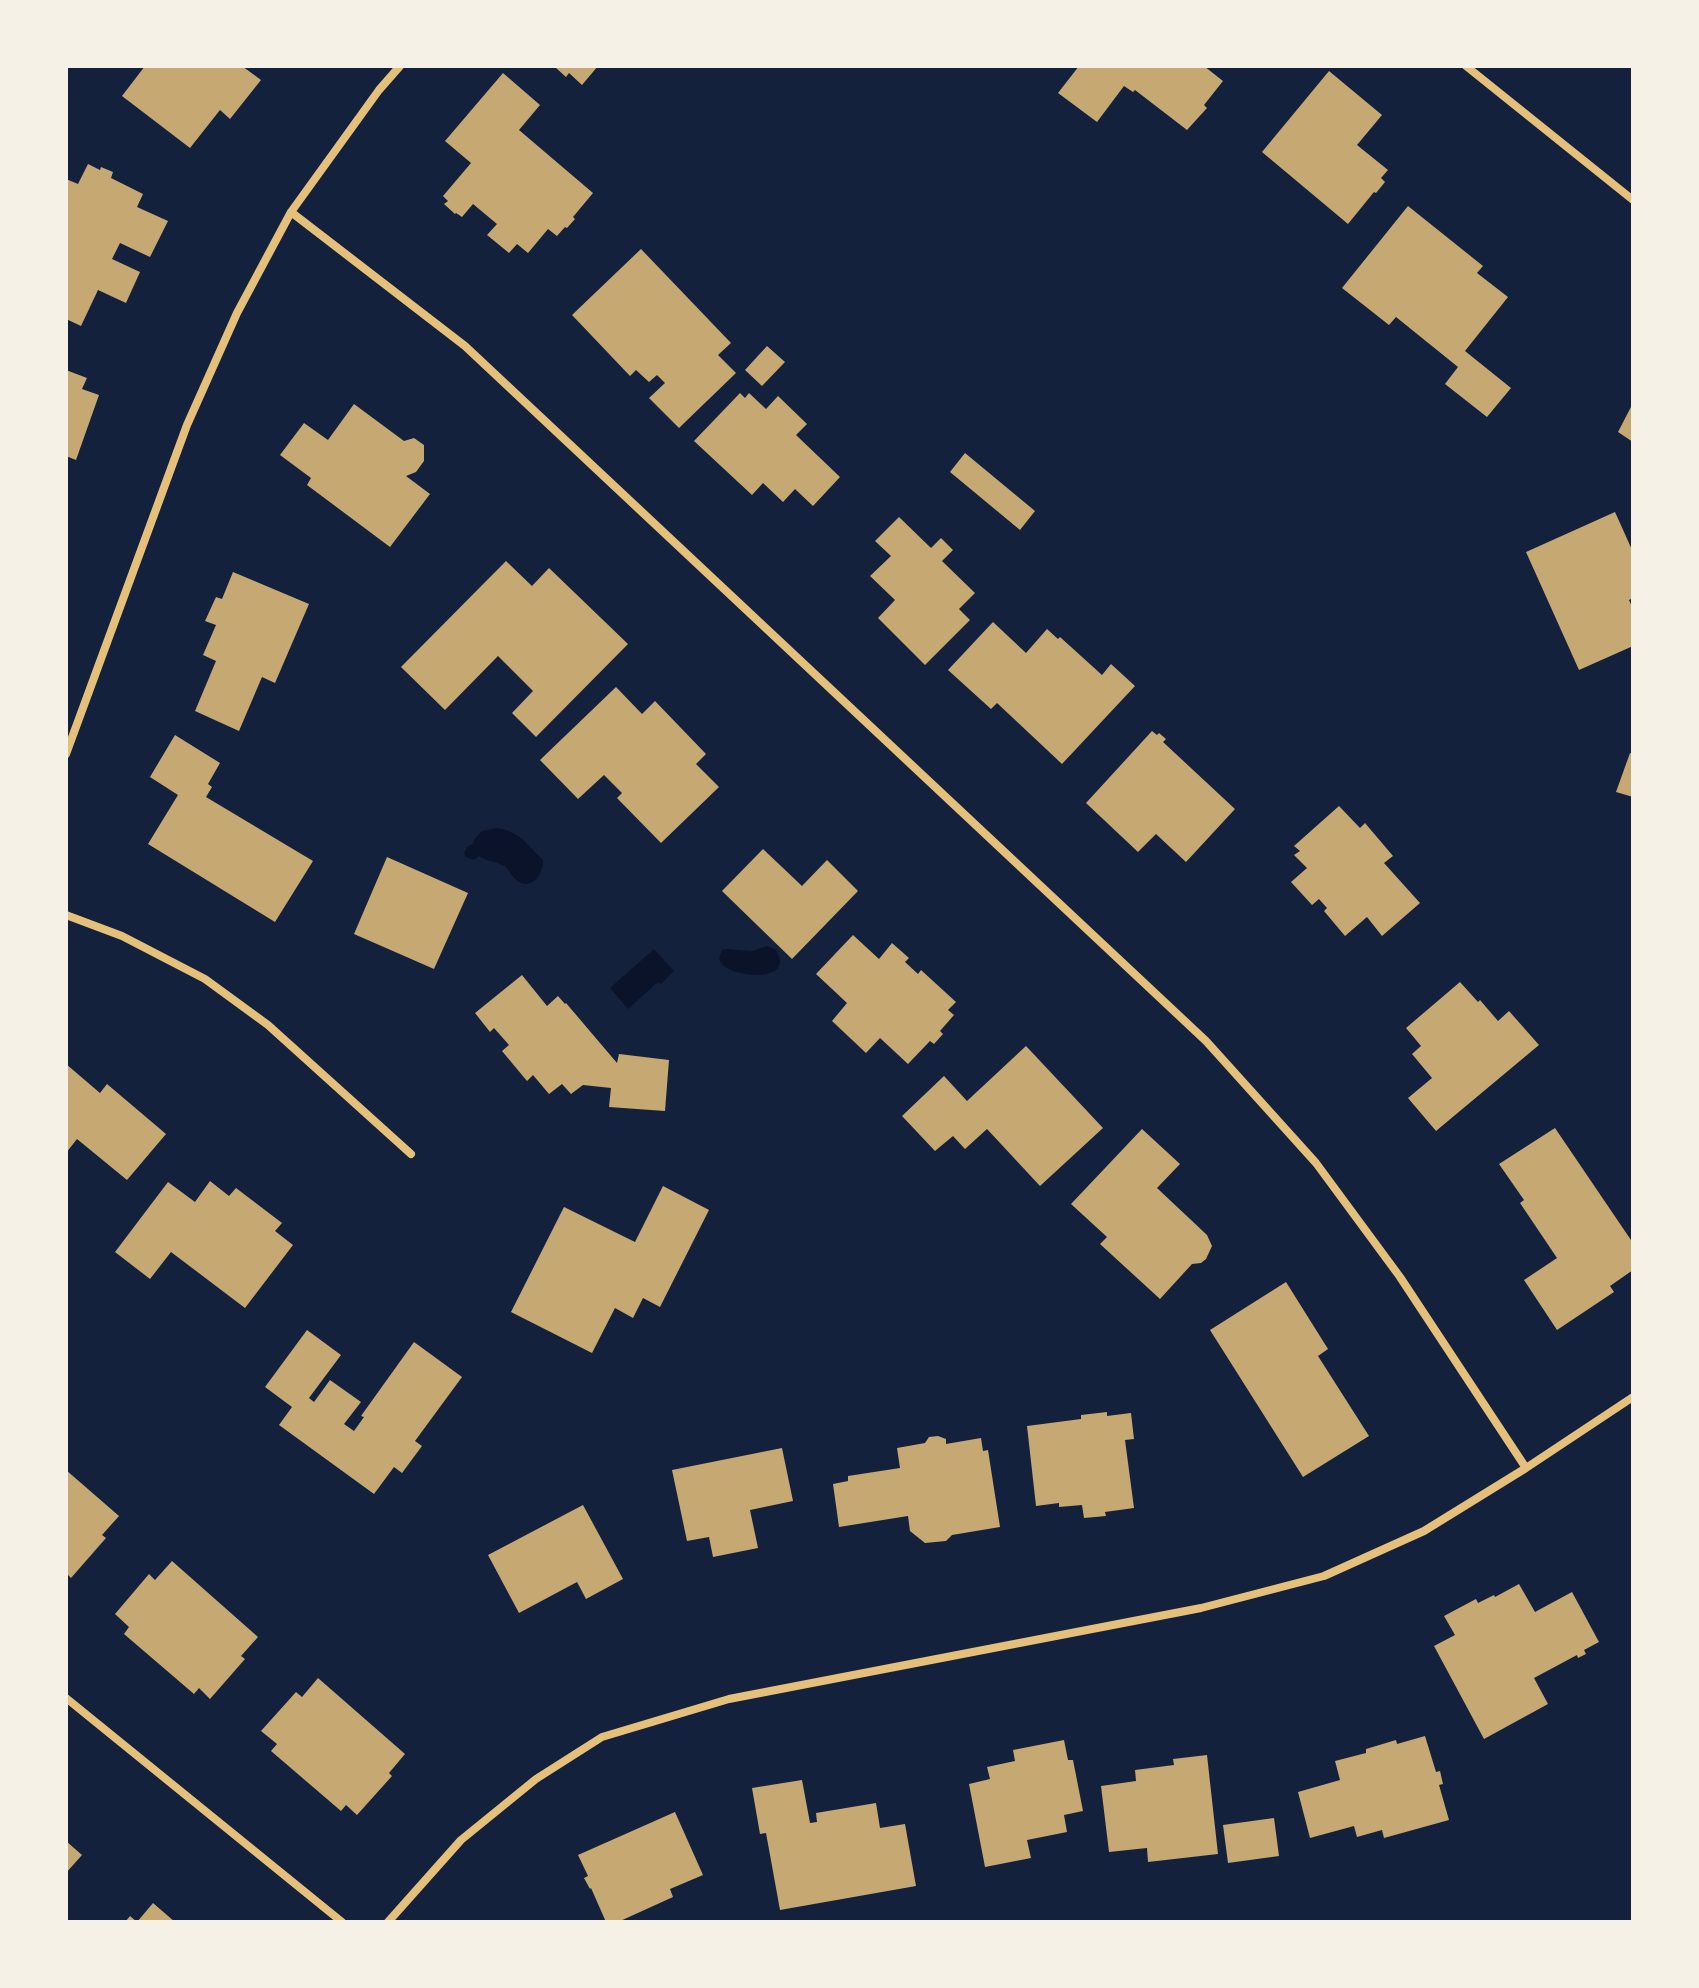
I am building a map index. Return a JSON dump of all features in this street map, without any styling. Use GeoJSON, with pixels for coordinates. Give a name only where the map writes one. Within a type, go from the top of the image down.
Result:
{"type":"FeatureCollection","features":[{"type":"Feature","properties":{"kind":"street"},"geometry":{"type":"LineString","coordinates":[[66,754],[187,425],[237,313],[291,212],[379,90],[400,66]]}},
{"type":"Feature","properties":{"kind":"street"},"geometry":{"type":"LineString","coordinates":[[1466,66],[1633,200]]}},
{"type":"Feature","properties":{"kind":"street"},"geometry":{"type":"LineString","coordinates":[[291,212],[465,346],[1206,1041],[1316,1163],[1400,1277],[1526,1468]]}},
{"type":"Feature","properties":{"kind":"street"},"geometry":{"type":"LineString","coordinates":[[66,915],[122,936],[205,979],[268,1025],[411,1154]]}},
{"type":"Feature","properties":{"kind":"street"},"geometry":{"type":"LineString","coordinates":[[388,1922],[461,1840],[536,1779],[602,1737],[729,1699],[1201,1608],[1324,1576],[1424,1531],[1633,1397]]}},
{"type":"Feature","properties":{"kind":"street"},"geometry":{"type":"LineString","coordinates":[[66,1698],[342,1922]]}},
{"type":"Feature","properties":{"kind":"water"},"geometry":{"type":"Polygon","coordinates":[[[496,828],[517,835],[543,860],[539,876],[531,883],[521,883],[502,865],[479,856],[474,860],[466,857],[464,853],[468,846],[482,831],[496,828]]]}},
{"type":"Feature","properties":{"kind":"water"},"geometry":{"type":"Polygon","coordinates":[[[767,946],[776,950],[780,961],[778,968],[770,973],[736,972],[720,961],[722,950],[752,951],[767,946]]]}},
{"type":"Feature","properties":{"kind":"water"},"geometry":{"type":"Polygon","coordinates":[[[654,949],[674,971],[628,1009],[610,988],[654,949]]]}},
{"type":"Feature","properties":{"kind":"building"},"geometry":{"type":"Polygon","coordinates":[[[145,66],[242,66],[261,80],[230,119],[220,110],[190,148],[122,96],[145,66]]]}},
{"type":"Feature","properties":{"kind":"building"},"geometry":{"type":"Polygon","coordinates":[[[598,66],[582,85],[569,73],[566,77],[556,68],[598,66]]]}},
{"type":"Feature","properties":{"kind":"building"},"geometry":{"type":"Polygon","coordinates":[[[1079,66],[1204,66],[1223,81],[1204,105],[1207,108],[1187,130],[1135,90],[1133,92],[1124,86],[1097,122],[1058,93],[1079,66]]]}},
{"type":"Feature","properties":{"kind":"building"},"geometry":{"type":"Polygon","coordinates":[[[1329,71],[1382,115],[1357,145],[1388,170],[1381,178],[1385,182],[1348,224],[1262,152],[1329,71]]]}},
{"type":"Feature","properties":{"kind":"building"},"geometry":{"type":"Polygon","coordinates":[[[503,73],[540,105],[519,130],[593,193],[567,228],[557,236],[548,229],[528,253],[517,244],[509,253],[487,235],[497,224],[473,204],[462,217],[444,204],[448,201],[443,196],[471,163],[445,141],[503,73]]]}},
{"type":"Feature","properties":{"kind":"building"},"geometry":{"type":"Polygon","coordinates":[[[88,164],[113,172],[111,178],[143,194],[137,207],[168,221],[150,257],[120,243],[112,259],[140,272],[126,303],[98,290],[81,326],[66,319],[66,179],[78,184],[88,164]]]}},
{"type":"Feature","properties":{"kind":"building"},"geometry":{"type":"Polygon","coordinates":[[[1408,206],[1483,266],[1477,273],[1508,297],[1465,351],[1511,388],[1487,417],[1445,384],[1458,367],[1396,317],[1389,325],[1342,288],[1408,206]]]}},
{"type":"Feature","properties":{"kind":"building"},"geometry":{"type":"Polygon","coordinates":[[[641,249],[731,343],[718,355],[736,373],[679,428],[649,398],[665,383],[657,375],[649,382],[636,370],[630,376],[572,315],[641,249]]]}},
{"type":"Feature","properties":{"kind":"building"},"geometry":{"type":"Polygon","coordinates":[[[767,346],[785,362],[762,386],[745,370],[767,346]]]}},
{"type":"Feature","properties":{"kind":"building"},"geometry":{"type":"Polygon","coordinates":[[[66,370],[87,378],[82,389],[99,395],[76,460],[66,456],[66,370]]]}},
{"type":"Feature","properties":{"kind":"building"},"geometry":{"type":"Polygon","coordinates":[[[740,393],[745,398],[749,393],[766,409],[778,396],[807,424],[796,435],[840,477],[813,506],[795,489],[783,502],[763,483],[752,495],[694,441],[740,393]]]}},
{"type":"Feature","properties":{"kind":"building"},"geometry":{"type":"Polygon","coordinates":[[[1633,403],[1633,442],[1618,432],[1633,403]]]}},
{"type":"Feature","properties":{"kind":"building"},"geometry":{"type":"Polygon","coordinates":[[[354,404],[404,441],[414,438],[424,445],[424,461],[416,472],[406,476],[430,494],[390,547],[307,485],[311,478],[280,455],[304,423],[328,440],[354,404]]]}},
{"type":"Feature","properties":{"kind":"building"},"geometry":{"type":"Polygon","coordinates":[[[965,453],[1035,511],[1020,530],[950,472],[965,453]]]}},
{"type":"Feature","properties":{"kind":"building"},"geometry":{"type":"Polygon","coordinates":[[[1615,512],[1633,552],[1633,598],[1629,600],[1633,609],[1633,646],[1579,670],[1526,552],[1615,512]]]}},
{"type":"Feature","properties":{"kind":"building"},"geometry":{"type":"Polygon","coordinates":[[[899,517],[931,548],[941,538],[953,550],[942,561],[975,593],[959,609],[970,620],[925,665],[878,618],[895,600],[870,576],[891,556],[875,541],[899,517]]]}},
{"type":"Feature","properties":{"kind":"building"},"geometry":{"type":"Polygon","coordinates":[[[506,561],[532,586],[549,568],[628,644],[536,737],[512,713],[533,691],[498,656],[445,710],[401,667],[506,561]]]}},
{"type":"Feature","properties":{"kind":"building"},"geometry":{"type":"Polygon","coordinates":[[[233,572],[309,604],[275,683],[262,677],[239,731],[195,711],[216,661],[203,655],[216,625],[205,621],[216,597],[222,599],[233,572]]]}},
{"type":"Feature","properties":{"kind":"building"},"geometry":{"type":"Polygon","coordinates":[[[993,622],[1026,653],[1047,629],[1102,675],[1111,664],[1135,686],[1062,764],[997,703],[991,709],[948,670],[993,622]]]}},
{"type":"Feature","properties":{"kind":"building"},"geometry":{"type":"Polygon","coordinates":[[[616,687],[642,714],[655,701],[706,754],[696,764],[719,787],[661,843],[617,798],[622,793],[604,775],[578,799],[540,760],[616,687]]]}},
{"type":"Feature","properties":{"kind":"building"},"geometry":{"type":"Polygon","coordinates":[[[1152,731],[1166,739],[1163,742],[1235,809],[1186,862],[1156,834],[1138,852],[1086,803],[1152,731]]]}},
{"type":"Feature","properties":{"kind":"building"},"geometry":{"type":"Polygon","coordinates":[[[175,735],[220,763],[208,784],[212,787],[206,797],[313,861],[275,922],[148,844],[178,795],[150,777],[175,735]]]}},
{"type":"Feature","properties":{"kind":"building"},"geometry":{"type":"Polygon","coordinates":[[[1630,753],[1633,754],[1633,797],[1616,792],[1630,753]]]}},
{"type":"Feature","properties":{"kind":"building"},"geometry":{"type":"Polygon","coordinates":[[[1339,806],[1360,828],[1365,823],[1393,856],[1384,863],[1420,903],[1382,936],[1367,917],[1345,936],[1324,911],[1327,908],[1319,899],[1312,905],[1291,882],[1307,868],[1294,855],[1300,851],[1294,846],[1339,806]]]}},
{"type":"Feature","properties":{"kind":"building"},"geometry":{"type":"Polygon","coordinates":[[[763,849],[802,886],[827,860],[858,891],[792,959],[722,891],[763,849]]]}},
{"type":"Feature","properties":{"kind":"building"},"geometry":{"type":"Polygon","coordinates":[[[387,857],[468,893],[434,969],[354,934],[387,857]]]}},
{"type":"Feature","properties":{"kind":"building"},"geometry":{"type":"Polygon","coordinates":[[[853,935],[879,959],[892,943],[909,958],[905,962],[918,974],[921,970],[956,1002],[948,1010],[954,1015],[940,1031],[943,1034],[934,1044],[930,1041],[908,1064],[880,1038],[866,1053],[832,1021],[847,1003],[816,974],[853,935]]]}},
{"type":"Feature","properties":{"kind":"building"},"geometry":{"type":"Polygon","coordinates":[[[522,975],[547,1006],[558,996],[566,1003],[617,1063],[619,1054],[669,1060],[665,1111],[609,1107],[611,1088],[583,1085],[571,1094],[562,1084],[549,1094],[533,1075],[527,1081],[502,1051],[509,1045],[494,1028],[490,1032],[475,1013],[522,975]]]}},
{"type":"Feature","properties":{"kind":"building"},"geometry":{"type":"Polygon","coordinates":[[[1460,982],[1498,1021],[1509,1011],[1539,1045],[1436,1131],[1408,1098],[1432,1078],[1412,1054],[1421,1046],[1406,1028],[1460,982]]]}},
{"type":"Feature","properties":{"kind":"building"},"geometry":{"type":"Polygon","coordinates":[[[1026,1046],[1103,1128],[1040,1186],[987,1129],[965,1149],[953,1136],[935,1151],[902,1116],[944,1076],[967,1101],[1026,1046]]]}},
{"type":"Feature","properties":{"kind":"building"},"geometry":{"type":"Polygon","coordinates":[[[66,1064],[100,1093],[107,1084],[166,1134],[127,1180],[77,1139],[66,1153],[66,1064]]]}},
{"type":"Feature","properties":{"kind":"building"},"geometry":{"type":"Polygon","coordinates":[[[1555,1128],[1633,1243],[1633,1270],[1610,1286],[1614,1292],[1557,1330],[1524,1280],[1557,1258],[1520,1203],[1524,1200],[1499,1164],[1555,1128]]]}},
{"type":"Feature","properties":{"kind":"building"},"geometry":{"type":"Polygon","coordinates":[[[1142,1129],[1180,1164],[1157,1188],[1207,1235],[1212,1246],[1206,1259],[1192,1264],[1160,1299],[1100,1244],[1107,1237],[1071,1204],[1142,1129]]]}},
{"type":"Feature","properties":{"kind":"building"},"geometry":{"type":"Polygon","coordinates":[[[210,1181],[229,1196],[236,1188],[282,1223],[275,1231],[293,1245],[245,1308],[171,1252],[150,1279],[115,1252],[168,1182],[195,1202],[210,1181]]]}},
{"type":"Feature","properties":{"kind":"building"},"geometry":{"type":"Polygon","coordinates":[[[663,1186],[709,1210],[660,1307],[643,1298],[633,1318],[615,1308],[592,1353],[511,1312],[564,1207],[635,1242],[663,1186]]]}},
{"type":"Feature","properties":{"kind":"building"},"geometry":{"type":"Polygon","coordinates":[[[1286,1282],[1328,1349],[1318,1356],[1369,1436],[1303,1477],[1210,1330],[1286,1282]]]}},
{"type":"Feature","properties":{"kind":"building"},"geometry":{"type":"Polygon","coordinates":[[[307,1330],[341,1355],[309,1398],[314,1402],[330,1380],[361,1402],[344,1424],[354,1431],[364,1417],[361,1416],[414,1342],[462,1377],[415,1441],[422,1446],[402,1473],[394,1467],[374,1494],[279,1425],[292,1407],[265,1387],[307,1330]]]}},
{"type":"Feature","properties":{"kind":"building"},"geometry":{"type":"Polygon","coordinates":[[[1107,1412],[1107,1416],[1131,1413],[1134,1439],[1125,1440],[1134,1508],[1084,1518],[1082,1505],[1059,1507],[1059,1503],[1036,1506],[1027,1426],[1081,1419],[1081,1415],[1107,1412]]]}},
{"type":"Feature","properties":{"kind":"building"},"geometry":{"type":"Polygon","coordinates":[[[929,1437],[946,1439],[946,1444],[981,1438],[983,1451],[988,1450],[1000,1527],[952,1535],[946,1541],[925,1543],[910,1531],[908,1516],[839,1527],[833,1484],[848,1481],[848,1476],[900,1468],[897,1448],[925,1443],[929,1437]]]}},
{"type":"Feature","properties":{"kind":"building"},"geometry":{"type":"Polygon","coordinates":[[[782,1448],[793,1501],[750,1510],[758,1548],[713,1557],[709,1537],[687,1541],[672,1470],[782,1448]]]}},
{"type":"Feature","properties":{"kind":"building"},"geometry":{"type":"Polygon","coordinates":[[[66,1470],[119,1516],[102,1535],[106,1538],[71,1578],[66,1573],[66,1470]]]}},
{"type":"Feature","properties":{"kind":"building"},"geometry":{"type":"Polygon","coordinates":[[[583,1505],[623,1579],[586,1599],[577,1582],[519,1613],[488,1555],[583,1505]]]}},
{"type":"Feature","properties":{"kind":"building"},"geometry":{"type":"Polygon","coordinates":[[[172,1561],[258,1637],[241,1656],[245,1659],[210,1699],[199,1688],[194,1694],[124,1634],[129,1627],[115,1614],[149,1574],[155,1580],[172,1561]]]}},
{"type":"Feature","properties":{"kind":"building"},"geometry":{"type":"Polygon","coordinates":[[[1519,1584],[1535,1612],[1572,1592],[1599,1642],[1584,1650],[1586,1654],[1578,1658],[1577,1655],[1534,1678],[1548,1704],[1484,1739],[1434,1646],[1455,1635],[1444,1616],[1476,1599],[1478,1603],[1519,1584]]]}},
{"type":"Feature","properties":{"kind":"building"},"geometry":{"type":"Polygon","coordinates":[[[318,1678],[405,1754],[389,1773],[392,1776],[357,1815],[346,1805],[341,1811],[271,1751],[277,1744],[261,1731],[296,1692],[302,1697],[318,1678]]]}},
{"type":"Feature","properties":{"kind":"building"},"geometry":{"type":"Polygon","coordinates":[[[1425,1736],[1436,1772],[1440,1771],[1443,1784],[1439,1785],[1449,1820],[1384,1838],[1382,1830],[1357,1837],[1354,1826],[1310,1838],[1298,1792],[1340,1780],[1335,1761],[1366,1753],[1366,1749],[1396,1740],[1397,1744],[1425,1736]]]}},
{"type":"Feature","properties":{"kind":"building"},"geometry":{"type":"Polygon","coordinates":[[[1064,1740],[1068,1760],[1073,1760],[1083,1811],[1064,1815],[1067,1832],[1027,1840],[1031,1858],[985,1867],[969,1784],[990,1779],[987,1767],[1015,1761],[1013,1750],[1064,1740]]]}},
{"type":"Feature","properties":{"kind":"building"},"geometry":{"type":"Polygon","coordinates":[[[1207,1755],[1218,1854],[1148,1862],[1147,1848],[1109,1852],[1101,1786],[1136,1781],[1135,1770],[1174,1765],[1173,1759],[1207,1755]]]}},
{"type":"Feature","properties":{"kind":"building"},"geometry":{"type":"Polygon","coordinates":[[[802,1780],[810,1823],[817,1822],[816,1813],[876,1803],[880,1828],[905,1824],[916,1886],[780,1910],[766,1833],[760,1834],[752,1788],[802,1780]]]}},
{"type":"Feature","properties":{"kind":"building"},"geometry":{"type":"Polygon","coordinates":[[[675,1812],[703,1875],[670,1889],[673,1897],[618,1922],[606,1922],[584,1878],[588,1876],[578,1855],[675,1812]]]}},
{"type":"Feature","properties":{"kind":"building"},"geometry":{"type":"Polygon","coordinates":[[[1274,1818],[1279,1856],[1228,1863],[1223,1825],[1274,1818]]]}},
{"type":"Feature","properties":{"kind":"building"},"geometry":{"type":"Polygon","coordinates":[[[66,1841],[82,1855],[66,1873],[66,1841]]]}},
{"type":"Feature","properties":{"kind":"building"},"geometry":{"type":"Polygon","coordinates":[[[153,1903],[175,1922],[137,1922],[153,1903]]]}}]}
